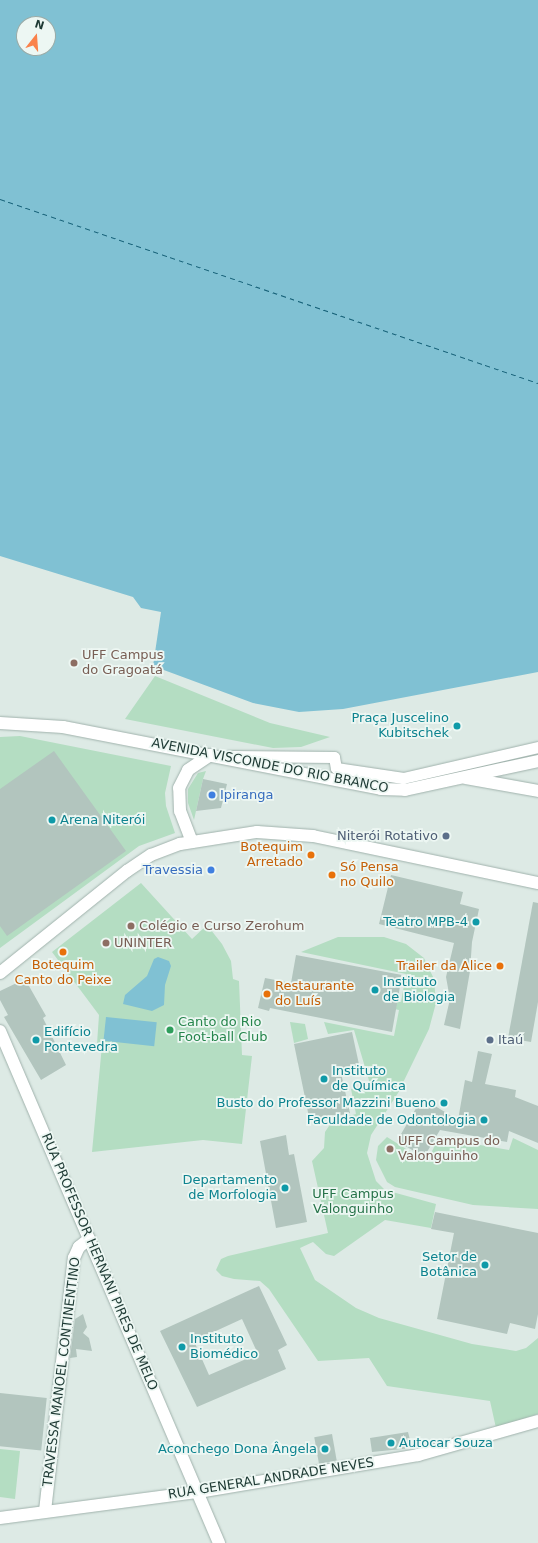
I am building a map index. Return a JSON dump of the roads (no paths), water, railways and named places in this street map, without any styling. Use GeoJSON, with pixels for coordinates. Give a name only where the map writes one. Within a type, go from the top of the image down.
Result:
{"type":"FeatureCollection","features":[{"type":"Feature","properties":{"kind":"street","name":"AVENIDA VISCONDE DO RIO BRANCO"},"geometry":{"type":"LineString","coordinates":[[0,723],[63,726],[381,789],[405,790],[538,761]]}},
{"type":"Feature","properties":{"kind":"street"},"geometry":{"type":"LineString","coordinates":[[192,842],[180,811],[179,788],[188,770],[214,756],[334,757],[336,768],[403,778],[538,747]]}},
{"type":"Feature","properties":{"kind":"street"},"geometry":{"type":"LineString","coordinates":[[465,778],[532,790]]}},
{"type":"Feature","properties":{"kind":"street"},"geometry":{"type":"LineString","coordinates":[[0,973],[127,871],[162,849],[192,842],[257,832],[313,836],[538,884]]}},
{"type":"Feature","properties":{"kind":"street","name":"RUA PROFESSOR HERNANI PIRES DE MELO"},"geometry":{"type":"LineString","coordinates":[[0,1031],[219,1543]]}},
{"type":"Feature","properties":{"kind":"street","name":"TRAVESSA MANOEL CONTINENTINO"},"geometry":{"type":"LineString","coordinates":[[45,1510],[74,1258],[79,1247],[89,1239]]}},
{"type":"Feature","properties":{"kind":"street","name":"RUA GENERAL ANDRADE NEVES"},"geometry":{"type":"LineString","coordinates":[[0,1518],[45,1510],[198,1492],[418,1455],[538,1421]]}},
{"type":"Feature","properties":{"kind":"water"},"geometry":{"type":"Polygon","coordinates":[[[0,0],[538,0],[538,672],[343,709],[299,712],[253,703],[153,666],[161,612],[141,608],[133,597],[0,556],[0,0]]]}},
{"type":"Feature","properties":{"kind":"water"},"geometry":{"type":"Polygon","coordinates":[[[158,957],[169,961],[171,966],[165,985],[164,1005],[152,1011],[123,1004],[125,995],[147,976],[154,959],[158,957]]]}},
{"type":"Feature","properties":{"kind":"water"},"geometry":{"type":"Polygon","coordinates":[[[106,1017],[157,1022],[154,1046],[103,1041],[106,1017]]]}},
{"type":"Feature","properties":{"kind":"place","name":"UFF Campus do Gragoatá"},"geometry":{"type":"Point","coordinates":[74,663]}},
{"type":"Feature","properties":{"kind":"place","name":"Praça Juscelino Kubitschek"},"geometry":{"type":"Point","coordinates":[457,726]}},
{"type":"Feature","properties":{"kind":"place","name":"Ipiranga"},"geometry":{"type":"Point","coordinates":[212,795]}},
{"type":"Feature","properties":{"kind":"place","name":"Arena Niterói"},"geometry":{"type":"Point","coordinates":[52,820]}},
{"type":"Feature","properties":{"kind":"place","name":"Niterói Rotativo"},"geometry":{"type":"Point","coordinates":[446,836]}},
{"type":"Feature","properties":{"kind":"place","name":"Botequim Arretado"},"geometry":{"type":"Point","coordinates":[311,855]}},
{"type":"Feature","properties":{"kind":"place","name":"Travessia"},"geometry":{"type":"Point","coordinates":[211,870]}},
{"type":"Feature","properties":{"kind":"place","name":"Só Pensa no Quilo"},"geometry":{"type":"Point","coordinates":[332,875]}},
{"type":"Feature","properties":{"kind":"place","name":"Teatro MPB-4"},"geometry":{"type":"Point","coordinates":[476,922]}},
{"type":"Feature","properties":{"kind":"place","name":"Colégio e Curso Zerohum"},"geometry":{"type":"Point","coordinates":[131,926]}},
{"type":"Feature","properties":{"kind":"place","name":"UNINTER"},"geometry":{"type":"Point","coordinates":[106,943]}},
{"type":"Feature","properties":{"kind":"place","name":"Botequim Canto do Peixe"},"geometry":{"type":"Point","coordinates":[63,952]}},
{"type":"Feature","properties":{"kind":"place","name":"Trailer da Alice"},"geometry":{"type":"Point","coordinates":[500,966]}},
{"type":"Feature","properties":{"kind":"place","name":"Instituto de Biologia"},"geometry":{"type":"Point","coordinates":[375,990]}},
{"type":"Feature","properties":{"kind":"place","name":"Restaurante do Luís"},"geometry":{"type":"Point","coordinates":[267,994]}},
{"type":"Feature","properties":{"kind":"place","name":"Canto do Rio Foot-ball Club"},"geometry":{"type":"Point","coordinates":[170,1030]}},
{"type":"Feature","properties":{"kind":"place","name":"Edifício Pontevedra"},"geometry":{"type":"Point","coordinates":[36,1040]}},
{"type":"Feature","properties":{"kind":"place","name":"Itaú"},"geometry":{"type":"Point","coordinates":[490,1040]}},
{"type":"Feature","properties":{"kind":"place","name":"Instituto de Química"},"geometry":{"type":"Point","coordinates":[324,1079]}},
{"type":"Feature","properties":{"kind":"place","name":"Busto do Professor Mazzini Bueno"},"geometry":{"type":"Point","coordinates":[444,1103]}},
{"type":"Feature","properties":{"kind":"place","name":"Faculdade de Odontologia"},"geometry":{"type":"Point","coordinates":[484,1120]}},
{"type":"Feature","properties":{"kind":"place","name":"UFF Campus do Valonguinho"},"geometry":{"type":"Point","coordinates":[390,1149]}},
{"type":"Feature","properties":{"kind":"place","name":"Departamento de Morfologia"},"geometry":{"type":"Point","coordinates":[285,1188]}},
{"type":"Feature","properties":{"kind":"place","name":"Setor de Botânica"},"geometry":{"type":"Point","coordinates":[485,1265]}},
{"type":"Feature","properties":{"kind":"place","name":"Instituto Biomédico"},"geometry":{"type":"Point","coordinates":[182,1347]}},
{"type":"Feature","properties":{"kind":"place","name":"Autocar Souza"},"geometry":{"type":"Point","coordinates":[391,1443]}},
{"type":"Feature","properties":{"kind":"place","name":"Aconchego Dona Ângela"},"geometry":{"type":"Point","coordinates":[325,1449]}},
{"type":"Feature","properties":{"kind":"park label","name":"UFF Campus Valonguinho"},"geometry":{"type":"Point","coordinates":[353,1202]}}]}
